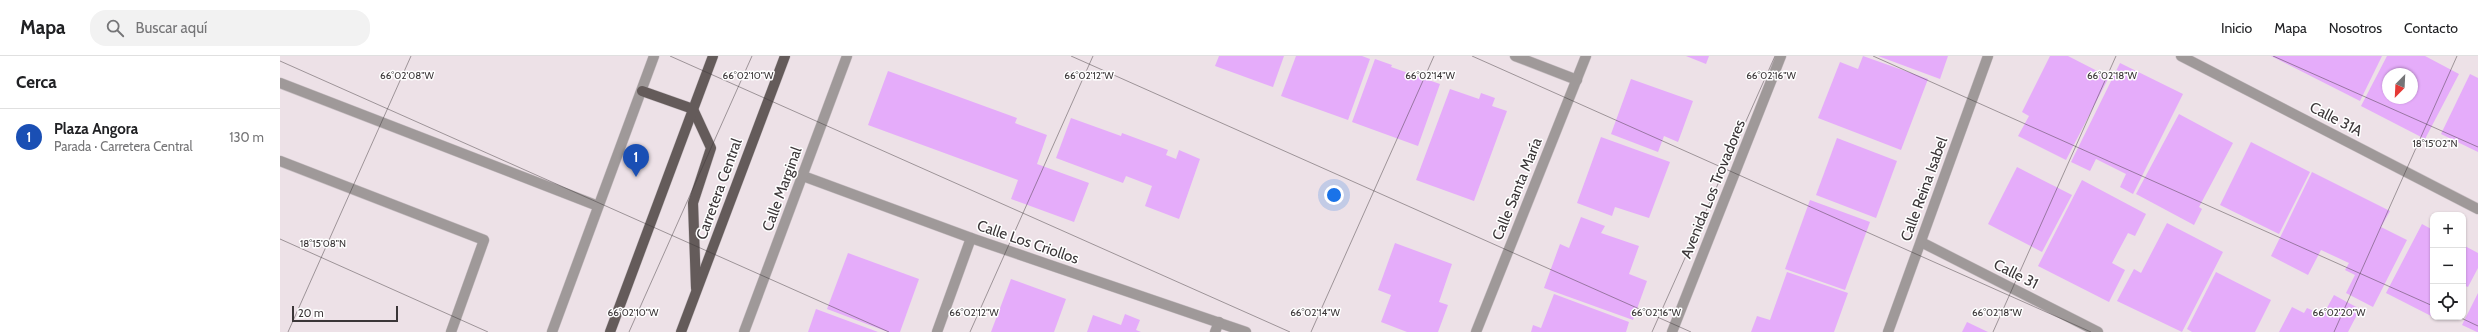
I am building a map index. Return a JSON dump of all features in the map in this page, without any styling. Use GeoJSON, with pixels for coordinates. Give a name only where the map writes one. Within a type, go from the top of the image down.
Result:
{"type":"FeatureCollection","features":[{"type":"Feature","properties":{"kind":"main road"},"geometry":{"type":"LineString","coordinates":[[610,332],[713,56]]}},
{"type":"Feature","properties":{"kind":"main road","name":"Carretera Central"},"geometry":{"type":"LineString","coordinates":[[681,332],[785,56]]}},
{"type":"Feature","properties":{"kind":"main road"},"geometry":{"type":"LineString","coordinates":[[642,91],[693,108],[711,148],[693,203],[696,292]]}},
{"type":"Feature","properties":{"kind":"street"},"geometry":{"type":"LineString","coordinates":[[552,332],[654,56]]}},
{"type":"Feature","properties":{"kind":"street","name":"Calle Marginal"},"geometry":{"type":"LineString","coordinates":[[744,332],[847,56]]}},
{"type":"Feature","properties":{"kind":"street"},"geometry":{"type":"LineString","coordinates":[[1515,56],[1577,80]]}},
{"type":"Feature","properties":{"kind":"street","name":"Calle Santa María"},"geometry":{"type":"LineString","coordinates":[[1476,332],[1586,56]]}},
{"type":"Feature","properties":{"kind":"street","name":"Avenida Los Trovadores"},"geometry":{"type":"LineString","coordinates":[[1672,332],[1781,56]]}},
{"type":"Feature","properties":{"kind":"street","name":"Calle Reina Isabel"},"geometry":{"type":"LineString","coordinates":[[1888,332],[1988,56]]}},
{"type":"Feature","properties":{"kind":"street","name":"Calle 31A"},"geometry":{"type":"LineString","coordinates":[[2181,56],[2478,209]]}},
{"type":"Feature","properties":{"kind":"street"},"geometry":{"type":"LineString","coordinates":[[280,83],[598,206]]}},
{"type":"Feature","properties":{"kind":"street"},"geometry":{"type":"LineString","coordinates":[[280,161],[484,240],[451,332]]}},
{"type":"Feature","properties":{"kind":"street","name":"Calle Los Criollos"},"geometry":{"type":"LineString","coordinates":[[803,176],[971,238],[1246,332]]}},
{"type":"Feature","properties":{"kind":"street"},"geometry":{"type":"LineString","coordinates":[[937,332],[971,238]]}},
{"type":"Feature","properties":{"kind":"street","name":"Calle 31"},"geometry":{"type":"LineString","coordinates":[[1921,242],[2098,332]]}},
{"type":"Feature","properties":{"kind":"street"},"geometry":{"type":"LineString","coordinates":[[1215,332],[1219,322]]}},
{"type":"Feature","properties":{"kind":"building"},"geometry":{"type":"Polygon","coordinates":[[[1219,56],[1284,56],[1273,87],[1215,66],[1219,56]]]}},
{"type":"Feature","properties":{"kind":"building"},"geometry":{"type":"Polygon","coordinates":[[[1296,56],[1362,56],[1370,59],[1348,120],[1281,96],[1296,56]]]}},
{"type":"Feature","properties":{"kind":"building"},"geometry":{"type":"Polygon","coordinates":[[[1686,56],[1709,56],[1706,64],[1686,56]]]}},
{"type":"Feature","properties":{"kind":"building"},"geometry":{"type":"Polygon","coordinates":[[[1863,56],[1928,79],[1901,150],[1818,118],[1840,62],[1858,69],[1863,56]]]}},
{"type":"Feature","properties":{"kind":"building"},"geometry":{"type":"Polygon","coordinates":[[[1878,56],[1948,56],[1940,79],[1878,56]]]}},
{"type":"Feature","properties":{"kind":"building"},"geometry":{"type":"Polygon","coordinates":[[[2050,56],[2068,56],[2109,77],[2066,160],[2018,136],[2029,116],[2022,112],[2050,56]]]}},
{"type":"Feature","properties":{"kind":"building"},"geometry":{"type":"Polygon","coordinates":[[[2271,56],[2382,56],[2360,101],[2271,56]]]}},
{"type":"Feature","properties":{"kind":"building"},"geometry":{"type":"Polygon","coordinates":[[[2387,56],[2425,56],[2459,74],[2425,139],[2361,106],[2387,56]]]}},
{"type":"Feature","properties":{"kind":"building"},"geometry":{"type":"Polygon","coordinates":[[[1375,59],[1392,65],[1391,67],[1440,84],[1418,146],[1352,122],[1375,59]]]}},
{"type":"Feature","properties":{"kind":"building"},"geometry":{"type":"Polygon","coordinates":[[[2120,63],[2183,94],[2133,194],[2120,187],[2126,174],[2096,159],[2090,171],[2071,162],[2120,63]]]}},
{"type":"Feature","properties":{"kind":"building"},"geometry":{"type":"Polygon","coordinates":[[[888,71],[1017,118],[1015,123],[1047,135],[1037,164],[1089,183],[1074,222],[1011,199],[1018,180],[868,125],[888,71]]]}},
{"type":"Feature","properties":{"kind":"building"},"geometry":{"type":"Polygon","coordinates":[[[2470,74],[2478,78],[2478,152],[2441,134],[2470,74]]]}},
{"type":"Feature","properties":{"kind":"building"},"geometry":{"type":"Polygon","coordinates":[[[1631,79],[1693,101],[1678,142],[1664,136],[1658,152],[1611,134],[1631,79]]]}},
{"type":"Feature","properties":{"kind":"building"},"geometry":{"type":"Polygon","coordinates":[[[1450,89],[1479,99],[1481,93],[1495,98],[1492,106],[1507,111],[1474,201],[1416,180],[1450,89]]]}},
{"type":"Feature","properties":{"kind":"building"},"geometry":{"type":"Polygon","coordinates":[[[2179,114],[2233,143],[2199,207],[2202,209],[2194,225],[2136,194],[2179,114]]]}},
{"type":"Feature","properties":{"kind":"building"},"geometry":{"type":"Polygon","coordinates":[[[1071,118],[1121,136],[1122,133],[1168,150],[1166,155],[1176,159],[1179,150],[1200,159],[1179,219],[1145,206],[1152,186],[1126,176],[1123,183],[1056,158],[1071,118]]]}},
{"type":"Feature","properties":{"kind":"building"},"geometry":{"type":"Polygon","coordinates":[[[1601,137],[1670,162],[1649,218],[1615,207],[1612,216],[1577,203],[1601,137]]]}},
{"type":"Feature","properties":{"kind":"building"},"geometry":{"type":"Polygon","coordinates":[[[1837,138],[1897,161],[1876,218],[1816,195],[1837,138]]]}},
{"type":"Feature","properties":{"kind":"building"},"geometry":{"type":"Polygon","coordinates":[[[2251,142],[2310,172],[2279,234],[2220,205],[2251,142]]]}},
{"type":"Feature","properties":{"kind":"building"},"geometry":{"type":"Polygon","coordinates":[[[2017,167],[2072,195],[2042,252],[1988,224],[2017,167]]]}},
{"type":"Feature","properties":{"kind":"building"},"geometry":{"type":"Polygon","coordinates":[[[2312,172],[2390,211],[2381,227],[2407,240],[2373,307],[2346,293],[2355,275],[2345,270],[2349,263],[2321,250],[2308,275],[2271,256],[2312,172]]]}},
{"type":"Feature","properties":{"kind":"building"},"geometry":{"type":"Polygon","coordinates":[[[2082,180],[2146,214],[2135,236],[2128,233],[2112,263],[2125,270],[2109,302],[2038,266],[2082,180]]]}},
{"type":"Feature","properties":{"kind":"building"},"geometry":{"type":"Polygon","coordinates":[[[1810,200],[1870,222],[1845,290],[1785,269],[1810,200]]]}},
{"type":"Feature","properties":{"kind":"building"},"geometry":{"type":"Polygon","coordinates":[[[1581,217],[1605,226],[1601,233],[1639,246],[1629,274],[1647,281],[1633,320],[1544,288],[1560,244],[1569,248],[1581,217]]]}},
{"type":"Feature","properties":{"kind":"building"},"geometry":{"type":"Polygon","coordinates":[[[2167,223],[2223,252],[2182,332],[2117,301],[2134,269],[2141,273],[2167,223]]]}},
{"type":"Feature","properties":{"kind":"building"},"geometry":{"type":"Polygon","coordinates":[[[2422,224],[2430,228],[2430,315],[2386,293],[2422,224]]]}},
{"type":"Feature","properties":{"kind":"building"},"geometry":{"type":"Polygon","coordinates":[[[1395,243],[1452,264],[1439,302],[1448,305],[1438,332],[1407,332],[1381,322],[1391,295],[1378,290],[1395,243]]]}},
{"type":"Feature","properties":{"kind":"building"},"geometry":{"type":"Polygon","coordinates":[[[2466,247],[2478,253],[2478,268],[2468,287],[2466,286],[2466,247]]]}},
{"type":"Feature","properties":{"kind":"building"},"geometry":{"type":"Polygon","coordinates":[[[848,253],[919,279],[900,332],[888,332],[827,309],[848,253]]]}},
{"type":"Feature","properties":{"kind":"building"},"geometry":{"type":"Polygon","coordinates":[[[1787,272],[1848,293],[1834,332],[1751,332],[1757,316],[1770,320],[1787,272]]]}},
{"type":"Feature","properties":{"kind":"building"},"geometry":{"type":"Polygon","coordinates":[[[2216,272],[2271,300],[2255,332],[2192,332],[2187,329],[2216,272]]]}},
{"type":"Feature","properties":{"kind":"building"},"geometry":{"type":"Polygon","coordinates":[[[1011,279],[1066,299],[1054,332],[991,332],[1011,279]]]}},
{"type":"Feature","properties":{"kind":"building"},"geometry":{"type":"Polygon","coordinates":[[[2478,293],[2478,332],[2462,325],[2466,320],[2466,317],[2478,293]]]}},
{"type":"Feature","properties":{"kind":"building"},"geometry":{"type":"Polygon","coordinates":[[[1554,294],[1629,322],[1626,332],[1531,332],[1533,325],[1541,328],[1554,294]]]}},
{"type":"Feature","properties":{"kind":"building"},"geometry":{"type":"Polygon","coordinates":[[[2334,295],[2360,309],[2348,332],[2279,332],[2292,307],[2304,313],[2307,308],[2323,315],[2334,295]]]}},
{"type":"Feature","properties":{"kind":"building"},"geometry":{"type":"Polygon","coordinates":[[[816,309],[878,332],[808,332],[816,309]]]}},
{"type":"Feature","properties":{"kind":"building"},"geometry":{"type":"Polygon","coordinates":[[[1125,314],[1140,320],[1136,330],[1141,332],[1087,332],[1093,315],[1121,325],[1125,314]]]}},
{"type":"Feature","properties":{"kind":"building"},"geometry":{"type":"Polygon","coordinates":[[[1967,322],[1988,332],[1962,332],[1967,322]]]}},
{"type":"Feature","properties":{"kind":"place","name":"Plaza Angora"},"geometry":{"type":"Point","coordinates":[636,177]}}]}
